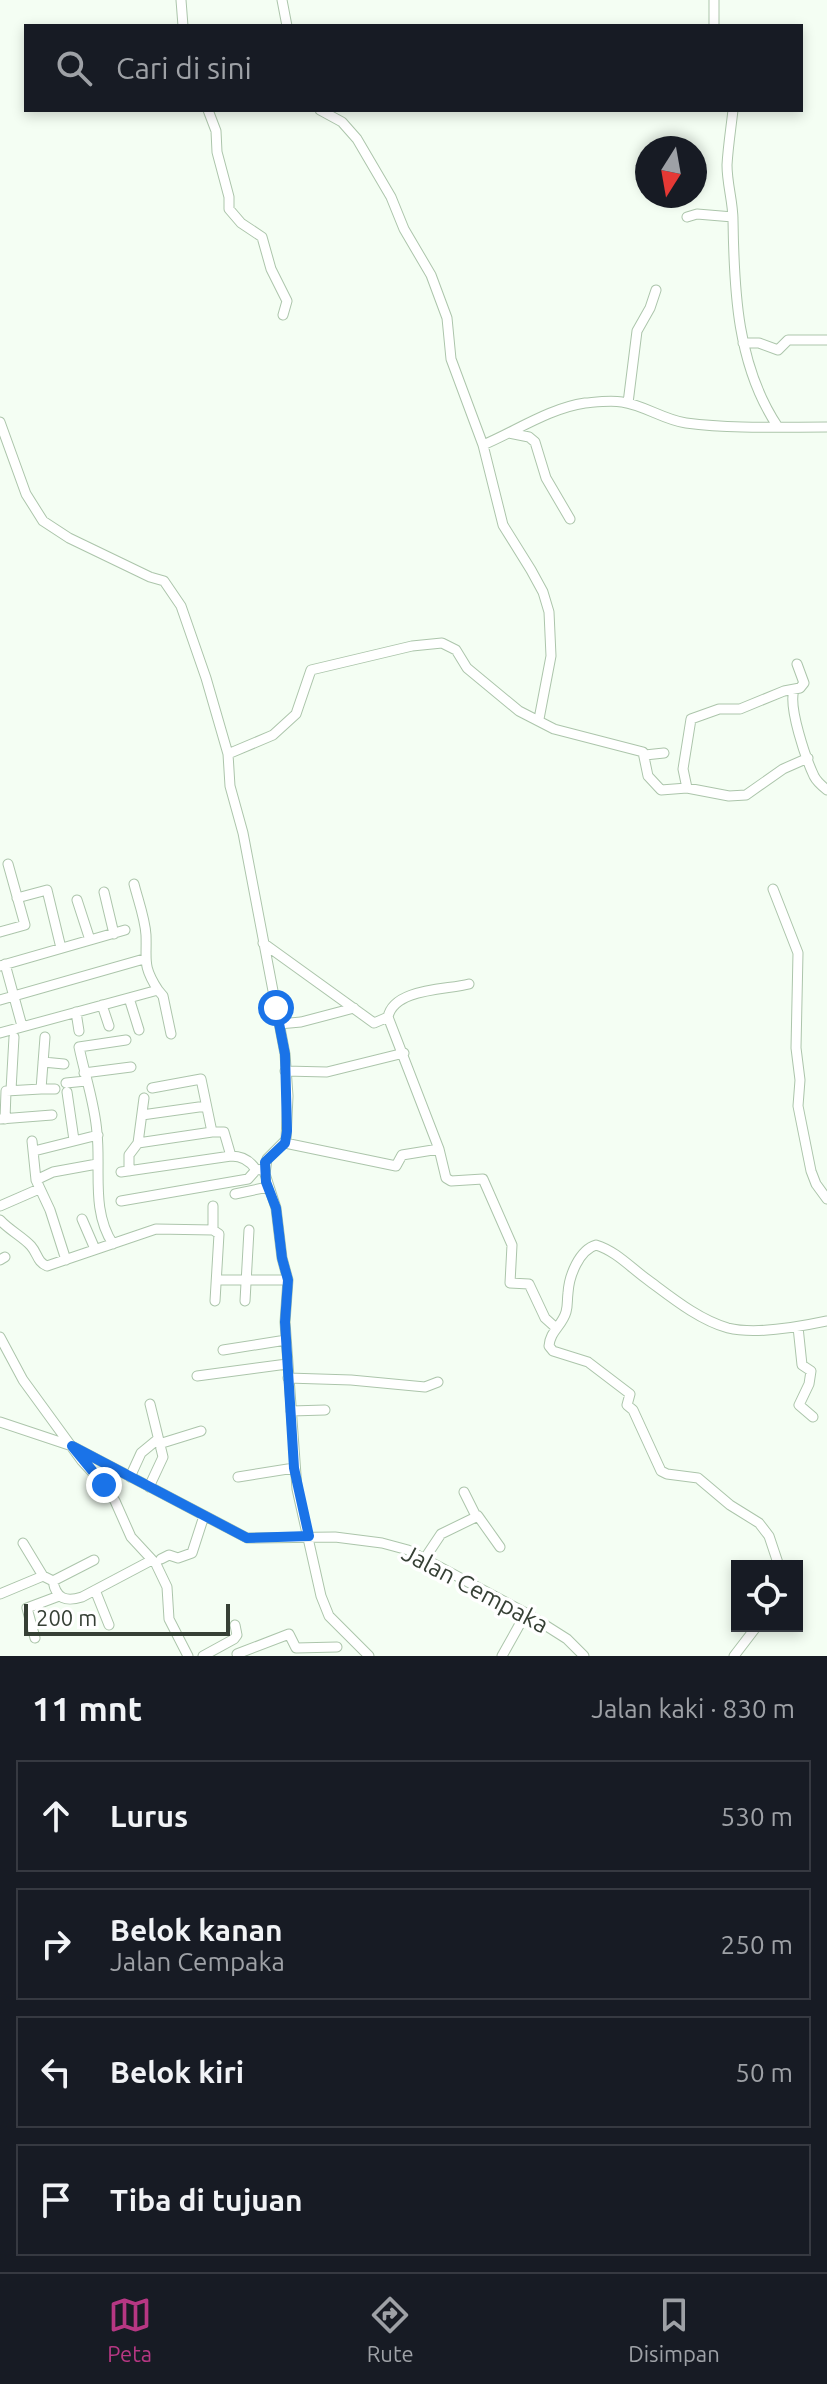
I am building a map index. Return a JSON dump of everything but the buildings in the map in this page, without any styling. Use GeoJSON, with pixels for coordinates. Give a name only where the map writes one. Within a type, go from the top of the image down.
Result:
{"type":"FeatureCollection","features":[{"type":"Feature","properties":{"kind":"street"},"geometry":{"type":"LineString","coordinates":[[181,0],[183,24]]}},
{"type":"Feature","properties":{"kind":"street"},"geometry":{"type":"LineString","coordinates":[[282,0],[287,24]]}},
{"type":"Feature","properties":{"kind":"street"},"geometry":{"type":"LineString","coordinates":[[714,0],[714,24]]}},
{"type":"Feature","properties":{"kind":"street"},"geometry":{"type":"LineString","coordinates":[[209,112],[216,131],[217,152],[230,200],[229,209],[241,223],[262,237],[271,269],[286,300],[283,315]]}},
{"type":"Feature","properties":{"kind":"street"},"geometry":{"type":"LineString","coordinates":[[324,112],[342,122],[357,139],[431,275],[449,325],[448,343],[455,371],[483,445],[503,525],[543,592],[549,612],[551,656],[539,719]]}},
{"type":"Feature","properties":{"kind":"street"},"geometry":{"type":"LineString","coordinates":[[733,112],[727,165],[743,343],[761,400],[778,427]]}},
{"type":"Feature","properties":{"kind":"street"},"geometry":{"type":"LineString","coordinates":[[687,217],[697,214],[733,217]]}},
{"type":"Feature","properties":{"kind":"street"},"geometry":{"type":"LineString","coordinates":[[628,403],[637,331],[656,290]]}},
{"type":"Feature","properties":{"kind":"street"},"geometry":{"type":"LineString","coordinates":[[743,343],[759,343],[778,350],[788,340],[827,340]]}},
{"type":"Feature","properties":{"kind":"street"},"geometry":{"type":"LineString","coordinates":[[483,445],[575,405],[599,402],[628,403],[682,422],[748,428],[827,427]]}},
{"type":"Feature","properties":{"kind":"street"},"geometry":{"type":"LineString","coordinates":[[0,422],[26,494],[43,521],[69,538],[169,584],[181,606],[228,754],[230,786],[243,833],[279,1024],[288,1096],[285,1143],[248,1179],[121,1201]]}},
{"type":"Feature","properties":{"kind":"street"},"geometry":{"type":"LineString","coordinates":[[509,433],[529,437],[535,442],[546,478],[570,519]]}},
{"type":"Feature","properties":{"kind":"street"},"geometry":{"type":"LineString","coordinates":[[228,754],[273,735],[296,714],[311,670],[438,643],[451,646],[467,668],[519,711],[554,729],[642,751],[648,776],[664,790],[687,788],[723,796],[746,795],[785,767],[808,758]]}},
{"type":"Feature","properties":{"kind":"street"},"geometry":{"type":"LineString","coordinates":[[687,788],[683,769],[691,719],[719,709],[745,708],[784,691],[802,687],[804,683],[797,664]]}},
{"type":"Feature","properties":{"kind":"street"},"geometry":{"type":"LineString","coordinates":[[794,690],[791,703],[808,758],[815,779],[827,790]]}},
{"type":"Feature","properties":{"kind":"street"},"geometry":{"type":"LineString","coordinates":[[645,755],[664,753]]}},
{"type":"Feature","properties":{"kind":"street"},"geometry":{"type":"LineString","coordinates":[[0,932],[25,925],[8,864]]}},
{"type":"Feature","properties":{"kind":"street"},"geometry":{"type":"LineString","coordinates":[[134,884],[146,933],[144,959],[149,976],[163,996],[171,1034]]}},
{"type":"Feature","properties":{"kind":"street"},"geometry":{"type":"LineString","coordinates":[[773,889],[798,953],[798,1106],[811,1171],[827,1199]]}},
{"type":"Feature","properties":{"kind":"street"},"geometry":{"type":"LineString","coordinates":[[17,898],[47,890],[61,948]]}},
{"type":"Feature","properties":{"kind":"street"},"geometry":{"type":"LineString","coordinates":[[104,892],[114,934]]}},
{"type":"Feature","properties":{"kind":"street"},"geometry":{"type":"LineString","coordinates":[[77,900],[90,940]]}},
{"type":"Feature","properties":{"kind":"street"},"geometry":{"type":"LineString","coordinates":[[22,1026],[2,965],[125,930]]}},
{"type":"Feature","properties":{"kind":"street"},"geometry":{"type":"LineString","coordinates":[[263,943],[374,1023],[388,1017],[392,1007],[401,1000],[435,989],[469,984]]}},
{"type":"Feature","properties":{"kind":"street"},"geometry":{"type":"LineString","coordinates":[[0,1000],[144,959]]}},
{"type":"Feature","properties":{"kind":"street"},"geometry":{"type":"LineString","coordinates":[[0,1033],[158,990]]}},
{"type":"Feature","properties":{"kind":"street"},"geometry":{"type":"LineString","coordinates":[[129,998],[139,1030]]}},
{"type":"Feature","properties":{"kind":"street"},"geometry":{"type":"LineString","coordinates":[[102,1005],[109,1026]]}},
{"type":"Feature","properties":{"kind":"street"},"geometry":{"type":"LineString","coordinates":[[279,1024],[301,1022],[354,1008]]}},
{"type":"Feature","properties":{"kind":"street"},"geometry":{"type":"LineString","coordinates":[[76,1012],[79,1031]]}},
{"type":"Feature","properties":{"kind":"street"},"geometry":{"type":"LineString","coordinates":[[388,1017],[439,1149],[447,1180],[483,1179],[512,1245],[510,1282],[529,1284],[545,1318],[555,1327]]}},
{"type":"Feature","properties":{"kind":"street"},"geometry":{"type":"LineString","coordinates":[[11,1090],[14,1037]]}},
{"type":"Feature","properties":{"kind":"street"},"geometry":{"type":"LineString","coordinates":[[41,1089],[45,1037]]}},
{"type":"Feature","properties":{"kind":"street"},"geometry":{"type":"LineString","coordinates":[[113,1244],[105,1233],[99,1207],[98,1135],[79,1047],[126,1040]]}},
{"type":"Feature","properties":{"kind":"street"},"geometry":{"type":"LineString","coordinates":[[285,1071],[327,1072],[404,1053]]}},
{"type":"Feature","properties":{"kind":"street"},"geometry":{"type":"LineString","coordinates":[[43,1062],[64,1064]]}},
{"type":"Feature","properties":{"kind":"street"},"geometry":{"type":"LineString","coordinates":[[74,1140],[67,1088],[85,1077],[131,1067]]}},
{"type":"Feature","properties":{"kind":"street"},"geometry":{"type":"LineString","coordinates":[[152,1088],[201,1079],[212,1132]]}},
{"type":"Feature","properties":{"kind":"street"},"geometry":{"type":"LineString","coordinates":[[52,1115],[22,1123],[2,1119],[6,1091],[55,1089]]}},
{"type":"Feature","properties":{"kind":"street"},"geometry":{"type":"LineString","coordinates":[[144,1098],[138,1143],[129,1155],[125,1172],[240,1156],[260,1169],[268,1187],[276,1208],[288,1280],[286,1340],[294,1468],[321,1596],[329,1616],[369,1656]]}},
{"type":"Feature","properties":{"kind":"street"},"geometry":{"type":"LineString","coordinates":[[142,1115],[206,1106]]}},
{"type":"Feature","properties":{"kind":"street"},"geometry":{"type":"LineString","coordinates":[[138,1143],[224,1132],[231,1156]]}},
{"type":"Feature","properties":{"kind":"street"},"geometry":{"type":"LineString","coordinates":[[66,1260],[38,1184],[33,1146],[98,1135]]}},
{"type":"Feature","properties":{"kind":"street"},"geometry":{"type":"LineString","coordinates":[[285,1143],[396,1166],[402,1155],[439,1149]]}},
{"type":"Feature","properties":{"kind":"street"},"geometry":{"type":"LineString","coordinates":[[0,1206],[53,1172],[97,1164]]}},
{"type":"Feature","properties":{"kind":"street"},"geometry":{"type":"LineString","coordinates":[[235,1194],[268,1187]]}},
{"type":"Feature","properties":{"kind":"street"},"geometry":{"type":"LineString","coordinates":[[213,1206],[213,1230]]}},
{"type":"Feature","properties":{"kind":"street"},"geometry":{"type":"LineString","coordinates":[[82,1219],[95,1249]]}},
{"type":"Feature","properties":{"kind":"street"},"geometry":{"type":"LineString","coordinates":[[0,1220],[29,1244],[43,1266],[156,1229],[213,1230],[219,1234],[215,1301]]}},
{"type":"Feature","properties":{"kind":"street"},"geometry":{"type":"LineString","coordinates":[[245,1301],[249,1230]]}},
{"type":"Feature","properties":{"kind":"street"},"geometry":{"type":"LineString","coordinates":[[777,1560],[769,1536],[759,1523],[730,1505],[698,1478],[661,1471],[628,1400],[592,1364],[553,1351],[549,1344],[555,1327],[566,1314],[569,1284],[579,1259],[585,1250],[596,1245],[614,1253],[675,1300],[724,1327],[743,1330],[798,1327],[827,1321]]}},
{"type":"Feature","properties":{"kind":"street"},"geometry":{"type":"LineString","coordinates":[[218,1280],[288,1280]]}},
{"type":"Feature","properties":{"kind":"street"},"geometry":{"type":"LineString","coordinates":[[798,1327],[802,1365],[811,1371],[809,1384],[799,1405],[813,1417]]}},
{"type":"Feature","properties":{"kind":"street"},"geometry":{"type":"LineString","coordinates":[[0,1337],[16,1371],[115,1501],[131,1537],[157,1560],[167,1587],[169,1619],[188,1656]]}},
{"type":"Feature","properties":{"kind":"street"},"geometry":{"type":"LineString","coordinates":[[223,1350],[286,1340]]}},
{"type":"Feature","properties":{"kind":"street"},"geometry":{"type":"LineString","coordinates":[[197,1376],[287,1364]]}},
{"type":"Feature","properties":{"kind":"street"},"geometry":{"type":"LineString","coordinates":[[288,1378],[425,1387],[438,1382]]}},
{"type":"Feature","properties":{"kind":"street"},"geometry":{"type":"LineString","coordinates":[[149,1487],[162,1462],[150,1404]]}},
{"type":"Feature","properties":{"kind":"street"},"geometry":{"type":"LineString","coordinates":[[291,1411],[325,1410]]}},
{"type":"Feature","properties":{"kind":"street","name":"Jalan Cempaka"},"geometry":{"type":"LineString","coordinates":[[0,1422],[72,1446],[250,1538],[309,1536],[395,1546],[425,1558],[526,1613],[567,1639],[584,1656]]}},
{"type":"Feature","properties":{"kind":"street"},"geometry":{"type":"LineString","coordinates":[[130,1477],[141,1453],[159,1441],[201,1431]]}},
{"type":"Feature","properties":{"kind":"street"},"geometry":{"type":"LineString","coordinates":[[238,1477],[294,1468]]}},
{"type":"Feature","properties":{"kind":"street"},"geometry":{"type":"LineString","coordinates":[[464,1492],[476,1516]]}},
{"type":"Feature","properties":{"kind":"street"},"geometry":{"type":"LineString","coordinates":[[53,1581],[54,1590],[59,1596],[70,1600],[169,1555],[178,1558],[192,1553],[204,1516]]}},
{"type":"Feature","properties":{"kind":"street"},"geometry":{"type":"LineString","coordinates":[[425,1558],[441,1534],[476,1516],[481,1517],[500,1547]]}},
{"type":"Feature","properties":{"kind":"street"},"geometry":{"type":"LineString","coordinates":[[23,1543],[43,1576],[53,1581]]}},
{"type":"Feature","properties":{"kind":"street"},"geometry":{"type":"LineString","coordinates":[[53,1581],[94,1560]]}},
{"type":"Feature","properties":{"kind":"street"},"geometry":{"type":"LineString","coordinates":[[0,1594],[43,1576]]}},
{"type":"Feature","properties":{"kind":"street"},"geometry":{"type":"LineString","coordinates":[[95,1590],[109,1625]]}},
{"type":"Feature","properties":{"kind":"street"},"geometry":{"type":"LineString","coordinates":[[35,1638],[27,1608],[59,1596]]}},
{"type":"Feature","properties":{"kind":"street"},"geometry":{"type":"LineString","coordinates":[[502,1656],[526,1613]]}},
{"type":"Feature","properties":{"kind":"street"},"geometry":{"type":"LineString","coordinates":[[203,1656],[234,1639],[237,1635],[235,1625]]}},
{"type":"Feature","properties":{"kind":"street"},"geometry":{"type":"LineString","coordinates":[[237,1654],[289,1634],[296,1648],[334,1652],[343,1632]]}},
{"type":"Feature","properties":{"kind":"street"},"geometry":{"type":"LineString","coordinates":[[734,1656],[752,1632]]}},
{"type":"Feature","properties":{"kind":"route"},"geometry":{"type":"LineString","coordinates":[[104,1485],[72,1446],[247,1538],[309,1536],[294,1468],[285,1322],[288,1280],[276,1208],[265,1174],[265,1162],[285,1143],[287,1131],[285,1054],[276,1008]]}}]}
